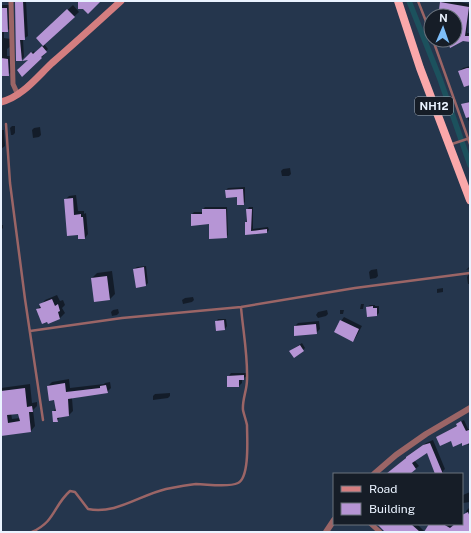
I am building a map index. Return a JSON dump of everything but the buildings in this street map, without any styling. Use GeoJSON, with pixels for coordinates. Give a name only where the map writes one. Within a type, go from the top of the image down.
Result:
{"type":"FeatureCollection","features":[{"type":"Feature","properties":{"kind":"highway"},"geometry":{"type":"LineString","coordinates":[[392,1],[401,12]]}},
{"type":"Feature","properties":{"kind":"highway","name":"NH12"},"geometry":{"type":"LineString","coordinates":[[398,1],[420,68],[470,200]]}},
{"type":"Feature","properties":{"kind":"main road"},"geometry":{"type":"LineString","coordinates":[[1,102],[18,95],[30,86],[46,69],[121,1]]}},
{"type":"Feature","properties":{"kind":"street"},"geometry":{"type":"LineString","coordinates":[[11,1],[13,84],[18,95]]}},
{"type":"Feature","properties":{"kind":"street"},"geometry":{"type":"LineString","coordinates":[[375,473],[401,451],[426,434],[470,408]]}},
{"type":"Feature","properties":{"kind":"street"},"geometry":{"type":"LineString","coordinates":[[326,532],[333,522]]}},
{"type":"Feature","properties":{"kind":"street"},"geometry":{"type":"LineString","coordinates":[[372,525],[380,532]]}},
{"type":"Feature","properties":{"kind":"lane"},"geometry":{"type":"LineString","coordinates":[[418,1],[423,14]]}},
{"type":"Feature","properties":{"kind":"lane"},"geometry":{"type":"LineString","coordinates":[[436,48],[470,144]]}},
{"type":"Feature","properties":{"kind":"lane"},"geometry":{"type":"LineString","coordinates":[[6,124],[10,183],[43,420]]}},
{"type":"Feature","properties":{"kind":"lane"},"geometry":{"type":"LineString","coordinates":[[449,145],[468,139]]}},
{"type":"Feature","properties":{"kind":"lane"},"geometry":{"type":"LineString","coordinates":[[30,331],[122,318],[241,307],[355,288],[470,273]]}},
{"type":"Feature","properties":{"kind":"lane"},"geometry":{"type":"LineString","coordinates":[[32,532],[40,528],[51,519],[64,496],[70,491],[75,492],[88,509],[102,511],[115,508],[152,493],[171,488],[196,484],[234,484],[243,479],[246,468],[247,423],[243,410],[247,381],[247,364],[241,307]]}},
{"type":"Feature","properties":{"kind":"waterway"},"geometry":{"type":"LineString","coordinates":[[409,1],[440,79],[470,165]]}}]}
